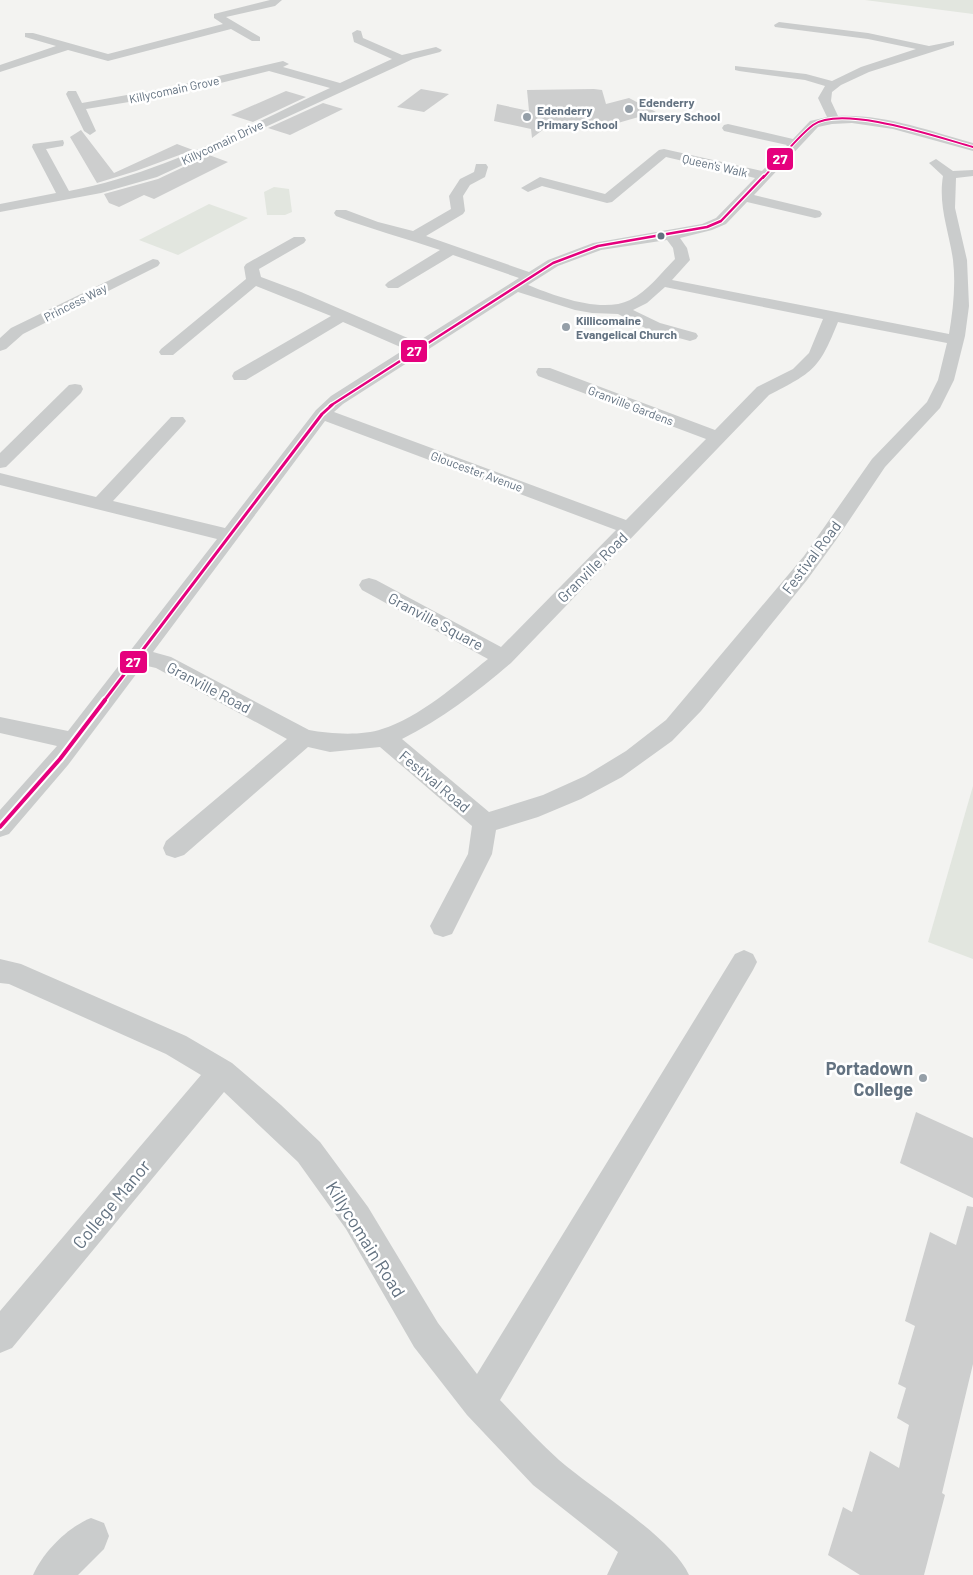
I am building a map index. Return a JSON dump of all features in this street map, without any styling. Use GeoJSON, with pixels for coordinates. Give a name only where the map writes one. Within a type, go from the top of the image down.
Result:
{"type":"FeatureCollection","features":[{"type":"Feature","properties":{"kind":"street"},"geometry":{"type":"LineString","coordinates":[[214,15],[271,4],[277,0]]}},
{"type":"Feature","properties":{"kind":"street"},"geometry":{"type":"LineString","coordinates":[[214,15],[256,39]]}},
{"type":"Feature","properties":{"kind":"street"},"geometry":{"type":"LineString","coordinates":[[29,35],[108,58],[233,25]]}},
{"type":"Feature","properties":{"kind":"street"},"geometry":{"type":"LineString","coordinates":[[779,25],[809,32],[877,38],[930,49]]}},
{"type":"Feature","properties":{"kind":"street"},"geometry":{"type":"LineString","coordinates":[[357,33],[358,40],[401,59]]}},
{"type":"Feature","properties":{"kind":"street"},"geometry":{"type":"LineString","coordinates":[[834,119],[826,107],[824,97],[827,90],[853,75],[950,43]]}},
{"type":"Feature","properties":{"kind":"street"},"geometry":{"type":"LineString","coordinates":[[0,69],[68,46]]}},
{"type":"Feature","properties":{"kind":"street","name":"Killycomain Drive"},"geometry":{"type":"LineString","coordinates":[[0,208],[108,187],[152,174],[401,59],[436,50]]}},
{"type":"Feature","properties":{"kind":"street","name":"Killycomain Grove"},"geometry":{"type":"LineString","coordinates":[[78,107],[172,90],[283,64]]}},
{"type":"Feature","properties":{"kind":"street","name":"Killycomain Grove"},"geometry":{"type":"LineString","coordinates":[[268,67],[342,87]]}},
{"type":"Feature","properties":{"kind":"street"},"geometry":{"type":"LineString","coordinates":[[739,68],[806,78],[835,85]]}},
{"type":"Feature","properties":{"kind":"street"},"geometry":{"type":"LineString","coordinates":[[72,93],[90,131]]}},
{"type":"Feature","properties":{"kind":"street"},"geometry":{"type":"LineString","coordinates":[[0,827],[74,741],[322,414],[337,400],[553,263],[598,246],[707,227],[722,221],[814,124],[834,119],[870,120],[973,148]]}},
{"type":"Feature","properties":{"kind":"street"},"geometry":{"type":"LineString","coordinates":[[728,128],[796,143]]}},
{"type":"Feature","properties":{"kind":"street"},"geometry":{"type":"LineString","coordinates":[[58,143],[38,147],[64,196]]}},
{"type":"Feature","properties":{"kind":"street","name":"Queen's Walk"},"geometry":{"type":"LineString","coordinates":[[528,188],[540,181],[607,199],[664,153],[766,176]]}},
{"type":"Feature","properties":{"kind":"street"},"geometry":{"type":"LineString","coordinates":[[936,163],[950,175],[969,173]]}},
{"type":"Feature","properties":{"kind":"street"},"geometry":{"type":"LineString","coordinates":[[415,236],[458,210],[456,196],[465,182],[480,174],[481,167]]}},
{"type":"Feature","properties":{"kind":"street","name":"Festival Road"},"geometry":{"type":"LineString","coordinates":[[485,823],[522,814],[588,786],[654,744],[688,710],[822,546],[880,461],[931,410],[945,383],[967,288],[948,213],[947,189],[950,175]]}},
{"type":"Feature","properties":{"kind":"street"},"geometry":{"type":"LineString","coordinates":[[745,197],[815,214]]}},
{"type":"Feature","properties":{"kind":"street"},"geometry":{"type":"LineString","coordinates":[[341,213],[375,226],[392,228],[452,249],[523,281],[539,295],[594,309],[622,309],[634,305],[660,282],[682,260],[680,248],[670,234]]}},
{"type":"Feature","properties":{"kind":"street"},"geometry":{"type":"LineString","coordinates":[[254,280],[250,267],[299,240]]}},
{"type":"Feature","properties":{"kind":"street"},"geometry":{"type":"LineString","coordinates":[[393,285],[452,249]]}},
{"type":"Feature","properties":{"kind":"street","name":"Princess Way"},"geometry":{"type":"LineString","coordinates":[[0,346],[17,331],[153,262]]}},
{"type":"Feature","properties":{"kind":"street"},"geometry":{"type":"LineString","coordinates":[[254,280],[296,295],[418,349]]}},
{"type":"Feature","properties":{"kind":"street"},"geometry":{"type":"LineString","coordinates":[[167,352],[254,280]]}},
{"type":"Feature","properties":{"kind":"street"},"geometry":{"type":"LineString","coordinates":[[660,282],[956,340]]}},
{"type":"Feature","properties":{"kind":"street"},"geometry":{"type":"LineString","coordinates":[[622,309],[633,318],[659,329],[690,336]]}},
{"type":"Feature","properties":{"kind":"street"},"geometry":{"type":"LineString","coordinates":[[240,376],[342,316]]}},
{"type":"Feature","properties":{"kind":"street","name":"Granville Road"},"geometry":{"type":"LineString","coordinates":[[139,656],[163,662],[304,738],[330,744],[386,738],[419,721],[465,690],[503,658],[631,529],[763,390],[799,373],[816,355],[832,316]]}},
{"type":"Feature","properties":{"kind":"street","name":"Granville Gardens"},"geometry":{"type":"LineString","coordinates":[[561,359],[539,376],[717,437]]}},
{"type":"Feature","properties":{"kind":"street"},"geometry":{"type":"LineString","coordinates":[[0,463],[75,389]]}},
{"type":"Feature","properties":{"kind":"street","name":"Gloucester Avenue"},"geometry":{"type":"LineString","coordinates":[[322,414],[631,529]]}},
{"type":"Feature","properties":{"kind":"street"},"geometry":{"type":"LineString","coordinates":[[100,504],[177,421]]}},
{"type":"Feature","properties":{"kind":"street"},"geometry":{"type":"LineString","coordinates":[[0,479],[231,536]]}},
{"type":"Feature","properties":{"kind":"street","name":"Granville Square"},"geometry":{"type":"LineString","coordinates":[[369,585],[503,658]]}},
{"type":"Feature","properties":{"kind":"street"},"geometry":{"type":"LineString","coordinates":[[6,732],[74,741]]}},
{"type":"Feature","properties":{"kind":"street"},"geometry":{"type":"LineString","coordinates":[[175,848],[304,738]]}},
{"type":"Feature","properties":{"kind":"street","name":"Festival Road"},"geometry":{"type":"LineString","coordinates":[[386,738],[485,823]]}},
{"type":"Feature","properties":{"kind":"street","name":"Festival Road"},"geometry":{"type":"LineString","coordinates":[[443,926],[480,854],[485,823]]}},
{"type":"Feature","properties":{"kind":"street"},"geometry":{"type":"LineString","coordinates":[[479,1403],[744,962]]}},
{"type":"Feature","properties":{"kind":"street","name":"Killycomain Road"},"geometry":{"type":"LineString","coordinates":[[4,968],[176,1045],[222,1072],[309,1152],[357,1218],[426,1335],[479,1403],[633,1561],[670,1575]]}},
{"type":"Feature","properties":{"kind":"street","name":"College Manor"},"geometry":{"type":"LineString","coordinates":[[0,1336],[222,1072]]}},
{"type":"Feature","properties":{"kind":"street"},"geometry":{"type":"LineString","coordinates":[[52,1575],[91,1536]]}},
{"type":"Feature","properties":{"kind":"shaded area"},"geometry":{"type":"Polygon","coordinates":[[[865,0],[973,0],[973,14],[865,0]]]}},
{"type":"Feature","properties":{"kind":"shaded area"},"geometry":{"type":"Polygon","coordinates":[[[274,187],[289,189],[292,212],[285,215],[267,215],[264,192],[274,187]]]}},
{"type":"Feature","properties":{"kind":"shaded area"},"geometry":{"type":"Polygon","coordinates":[[[209,204],[248,218],[178,255],[139,240],[209,204]]]}},
{"type":"Feature","properties":{"kind":"shaded area"},"geometry":{"type":"Polygon","coordinates":[[[973,786],[973,959],[928,942],[973,786]]]}},
{"type":"Feature","properties":{"kind":"building"},"geometry":{"type":"Polygon","coordinates":[[[421,89],[449,94],[424,112],[397,107],[421,89]]]}},
{"type":"Feature","properties":{"kind":"building"},"geometry":{"type":"Polygon","coordinates":[[[527,90],[602,90],[606,104],[629,98],[656,112],[590,131],[552,123],[532,138],[531,129],[494,121],[497,104],[529,111],[527,90]]]}},
{"type":"Feature","properties":{"kind":"building"},"geometry":{"type":"Polygon","coordinates":[[[286,91],[306,97],[253,122],[231,115],[286,91]]]}},
{"type":"Feature","properties":{"kind":"building"},"geometry":{"type":"Polygon","coordinates":[[[323,103],[343,109],[290,135],[268,128],[323,103]]]}},
{"type":"Feature","properties":{"kind":"building"},"geometry":{"type":"Polygon","coordinates":[[[81,130],[114,173],[177,144],[193,150],[97,183],[70,137],[81,130]]]}},
{"type":"Feature","properties":{"kind":"building"},"geometry":{"type":"Polygon","coordinates":[[[209,155],[228,162],[154,199],[144,195],[119,207],[109,203],[104,194],[158,179],[209,155]]]}},
{"type":"Feature","properties":{"kind":"building"},"geometry":{"type":"Polygon","coordinates":[[[916,1112],[973,1138],[973,1198],[900,1163],[916,1112]]]}},
{"type":"Feature","properties":{"kind":"building"},"geometry":{"type":"Polygon","coordinates":[[[967,1206],[973,1207],[973,1364],[942,1493],[945,1495],[924,1575],[860,1575],[828,1555],[843,1507],[852,1512],[870,1451],[899,1468],[909,1425],[897,1418],[906,1388],[898,1384],[915,1326],[905,1321],[930,1232],[956,1245],[967,1206]]]}},
{"type":"Feature","properties":{"kind":"transit line","name":"27"},"geometry":{"type":"LineString","coordinates":[[0,827],[60,759],[322,414],[337,400],[553,263],[598,246],[682,233],[707,227],[721,221],[814,124],[832,120],[873,121],[914,130],[973,147]]}},
{"type":"Feature","properties":{"kind":"place","name":"Edenderry Nursery School"},"geometry":{"type":"Point","coordinates":[629,109]}},
{"type":"Feature","properties":{"kind":"place","name":"Edenderry Primary School"},"geometry":{"type":"Point","coordinates":[527,117]}},
{"type":"Feature","properties":{"kind":"place","name":"Killicomaine Evangelical Church"},"geometry":{"type":"Point","coordinates":[566,327]}},
{"type":"Feature","properties":{"kind":"place","name":"Portadown College"},"geometry":{"type":"Point","coordinates":[923,1078]}}]}
